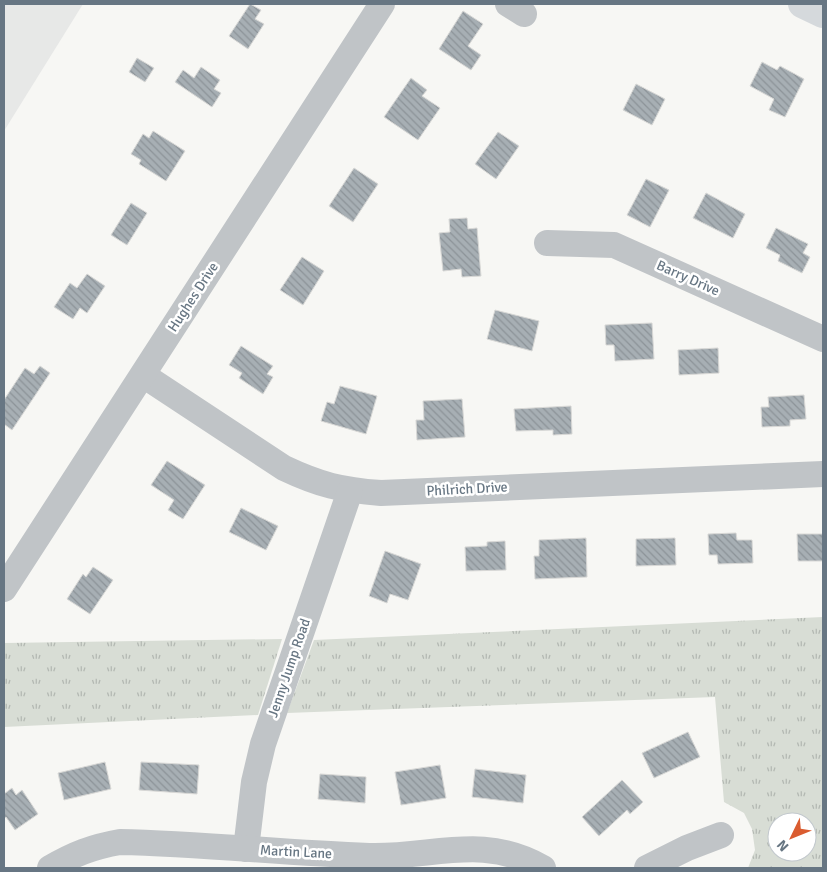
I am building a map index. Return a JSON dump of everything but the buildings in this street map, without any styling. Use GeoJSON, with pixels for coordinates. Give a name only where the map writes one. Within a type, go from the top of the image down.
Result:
{"type":"FeatureCollection","features":[{"type":"Feature","properties":{"kind":"main road"},"geometry":{"type":"LineString","coordinates":[[802,4],[823,14]]}},
{"type":"Feature","properties":{"kind":"street","name":"Hughes Drive"},"geometry":{"type":"LineString","coordinates":[[4,589],[382,4]]}},
{"type":"Feature","properties":{"kind":"street","name":"Barry Drive"},"geometry":{"type":"LineString","coordinates":[[546,243],[614,245],[823,339]]}},
{"type":"Feature","properties":{"kind":"street","name":"Philrich Drive"},"geometry":{"type":"LineString","coordinates":[[143,375],[284,468],[308,479],[350,491],[380,493],[823,474]]}},
{"type":"Feature","properties":{"kind":"street","name":"Jenny Jump Road"},"geometry":{"type":"LineString","coordinates":[[246,849],[254,782],[263,744],[350,491]]}},
{"type":"Feature","properties":{"kind":"street"},"geometry":{"type":"LineString","coordinates":[[647,868],[686,848],[721,835]]}},
{"type":"Feature","properties":{"kind":"street","name":"Martin Lane"},"geometry":{"type":"LineString","coordinates":[[50,868],[71,856],[95,846],[120,842],[372,856],[414,854],[460,848],[485,849],[509,854],[543,868]]}},
{"type":"Feature","properties":{"kind":"shaded area"},"geometry":{"type":"Polygon","coordinates":[[[4,4],[83,4],[4,131],[4,4]]]}},
{"type":"Feature","properties":{"kind":"green space"},"geometry":{"type":"Polygon","coordinates":[[[823,617],[823,868],[748,868],[755,850],[752,829],[744,813],[724,802],[715,697],[287,713],[314,640],[823,617]]]}},
{"type":"Feature","properties":{"kind":"green space"},"geometry":{"type":"Polygon","coordinates":[[[282,639],[258,715],[4,727],[4,643],[282,639]]]}}]}
